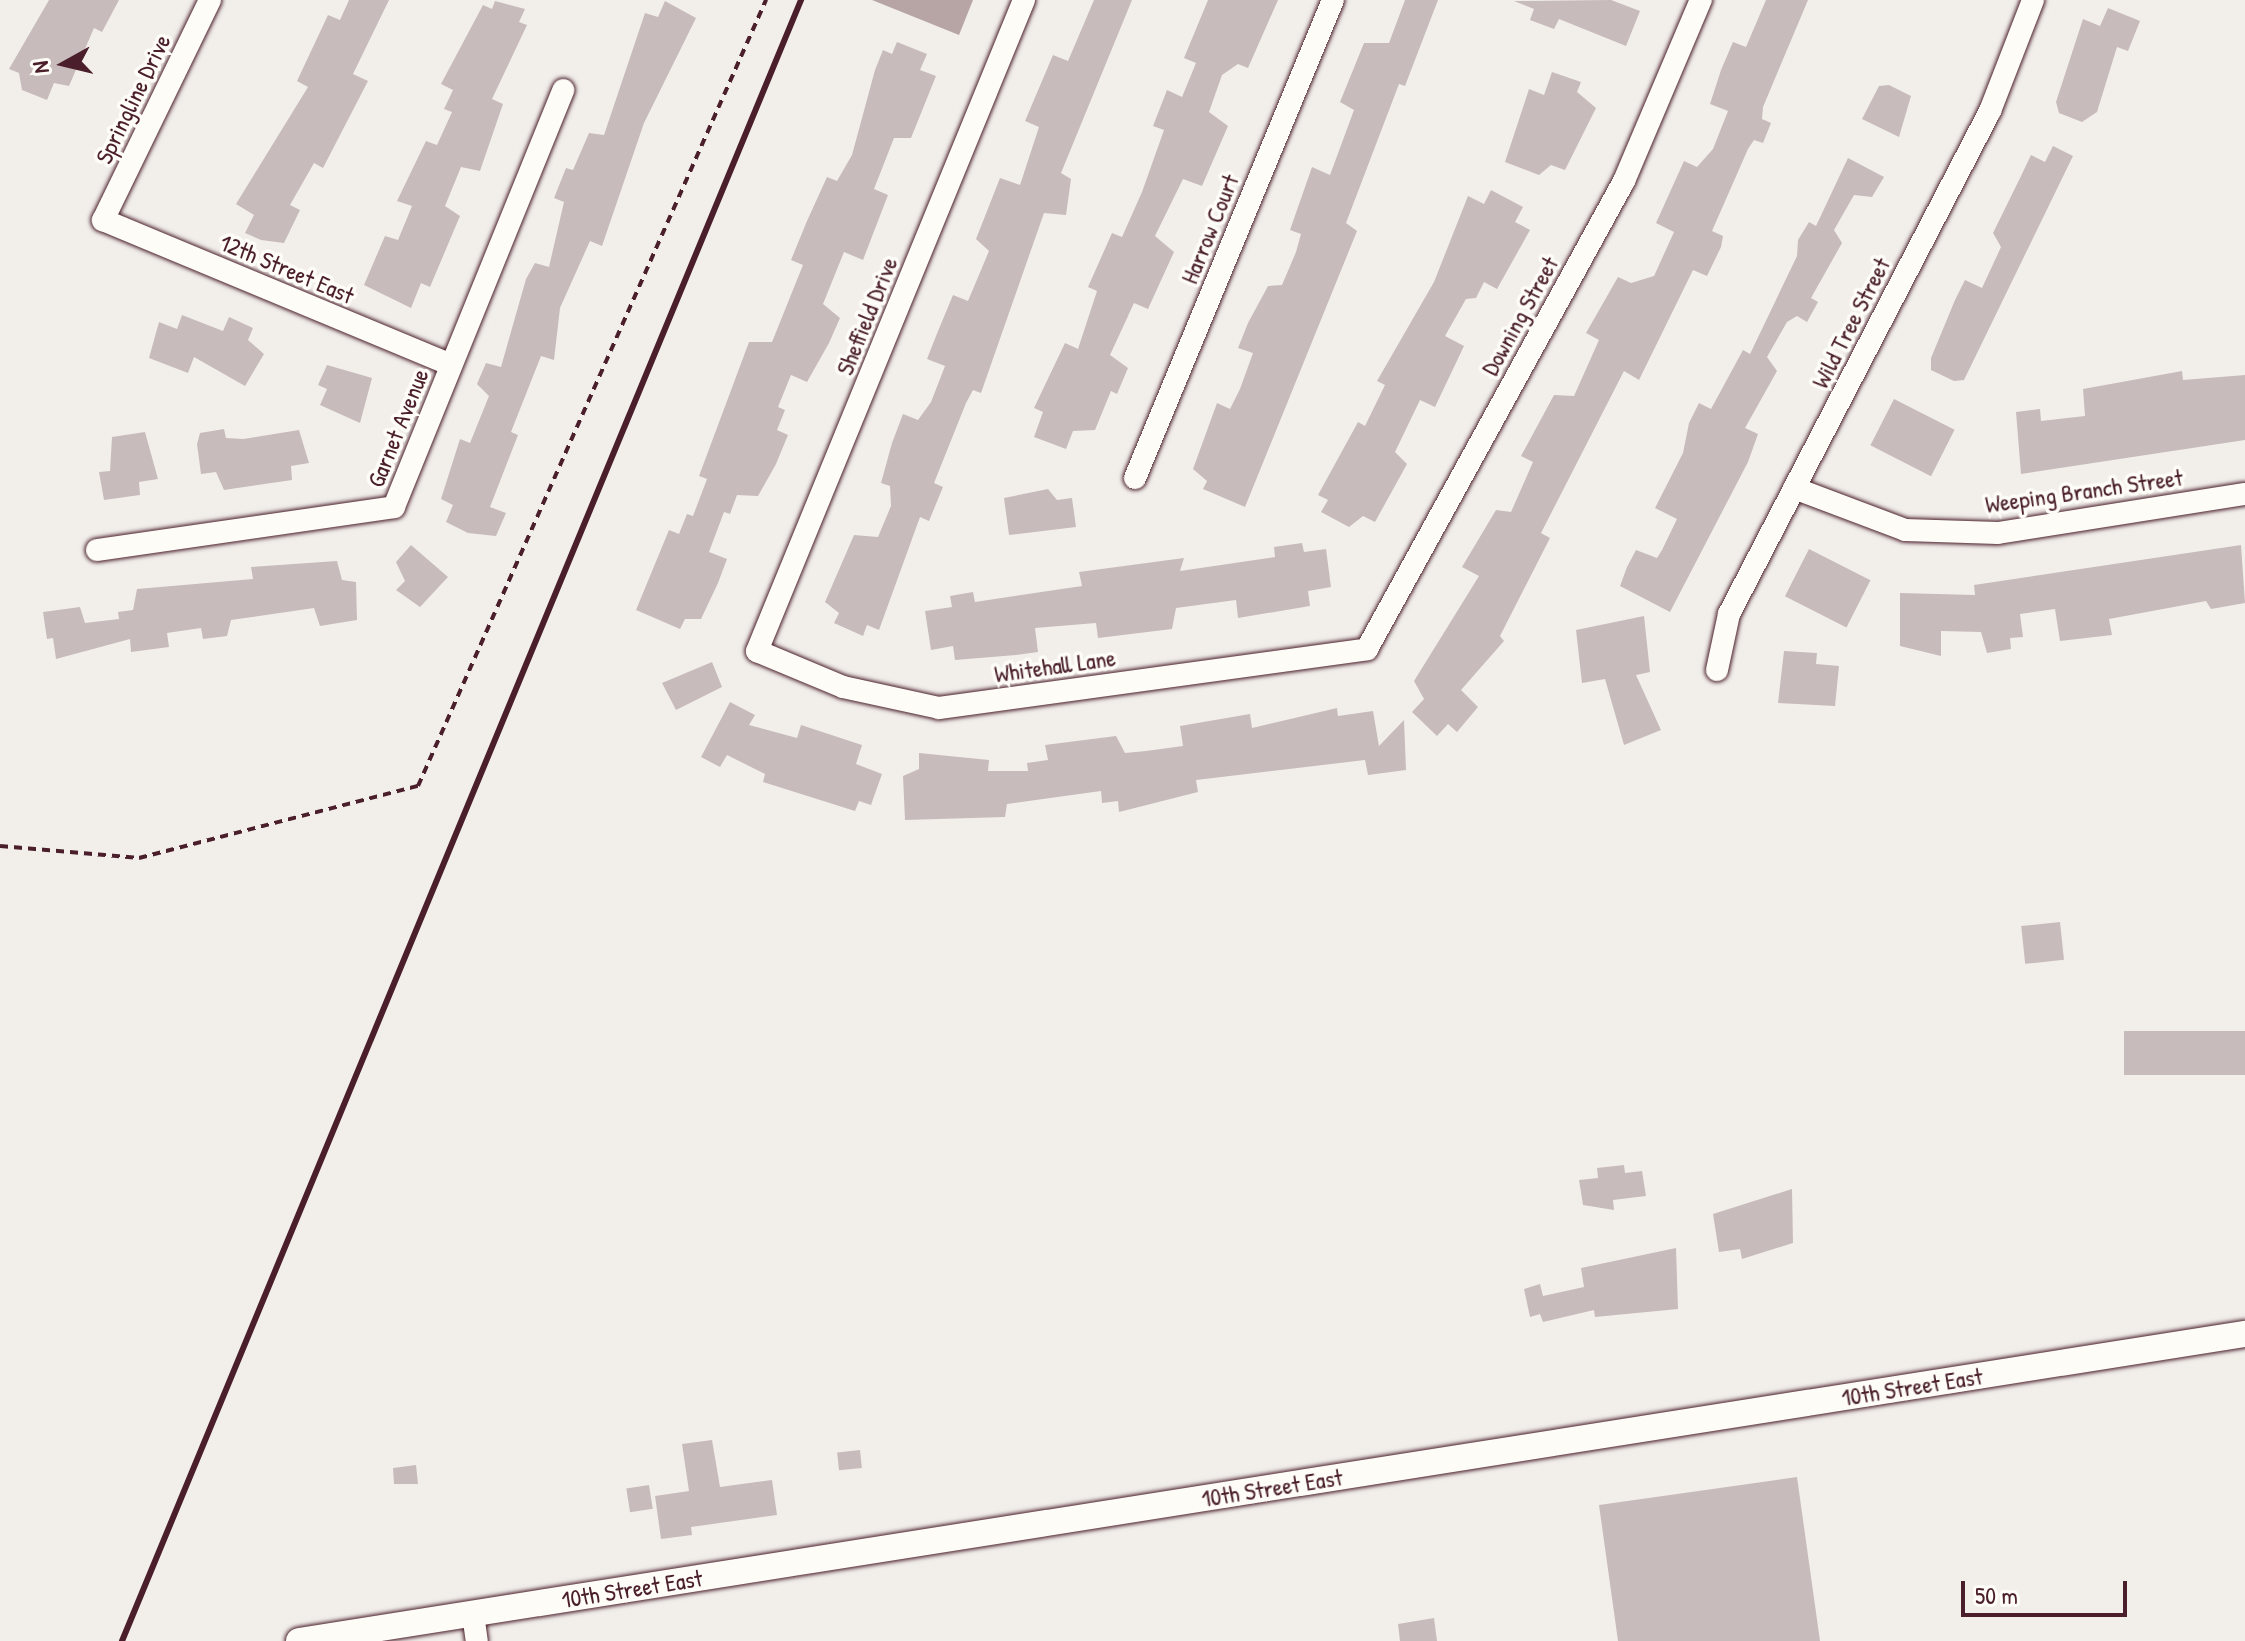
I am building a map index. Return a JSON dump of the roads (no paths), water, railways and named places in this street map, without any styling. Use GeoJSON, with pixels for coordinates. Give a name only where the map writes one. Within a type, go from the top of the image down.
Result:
{"type":"FeatureCollection","features":[{"type":"Feature","properties":{"kind":"main road","name":"10th Street East"},"geometry":{"type":"LineString","coordinates":[[299,1641],[330,1639],[2245,1334]]}},
{"type":"Feature","properties":{"kind":"street","name":"Springline Drive"},"geometry":{"type":"LineString","coordinates":[[103,220],[210,0]]}},
{"type":"Feature","properties":{"kind":"street","name":"Sheffield Drive"},"geometry":{"type":"LineString","coordinates":[[757,651],[1024,0]]}},
{"type":"Feature","properties":{"kind":"street","name":"Harrow Court"},"geometry":{"type":"LineString","coordinates":[[1135,478],[1333,0]]}},
{"type":"Feature","properties":{"kind":"street","name":"Downing Street"},"geometry":{"type":"LineString","coordinates":[[1367,649],[1624,181],[1701,0]]}},
{"type":"Feature","properties":{"kind":"street","name":"Wild Tree Street"},"geometry":{"type":"LineString","coordinates":[[1717,670],[1729,614],[1990,111],[2033,0]]}},
{"type":"Feature","properties":{"kind":"street","name":"Garnet Avenue"},"geometry":{"type":"LineString","coordinates":[[97,550],[394,507],[563,90]]}},
{"type":"Feature","properties":{"kind":"street","name":"12th Street East"},"geometry":{"type":"LineString","coordinates":[[103,220],[451,365]]}},
{"type":"Feature","properties":{"kind":"street","name":"Weeping Branch Street"},"geometry":{"type":"LineString","coordinates":[[1794,488],[1905,530],[1998,533],[2245,494]]}},
{"type":"Feature","properties":{"kind":"street","name":"Whitehall Lane"},"geometry":{"type":"LineString","coordinates":[[757,651],[843,687],[939,708],[1367,649]]}},
{"type":"Feature","properties":{"kind":"street"},"geometry":{"type":"LineString","coordinates":[[473,1614],[477,1641]]}},
{"type":"Feature","properties":{"kind":"railway"},"geometry":{"type":"LineString","coordinates":[[122,1641],[801,0]]}}]}
